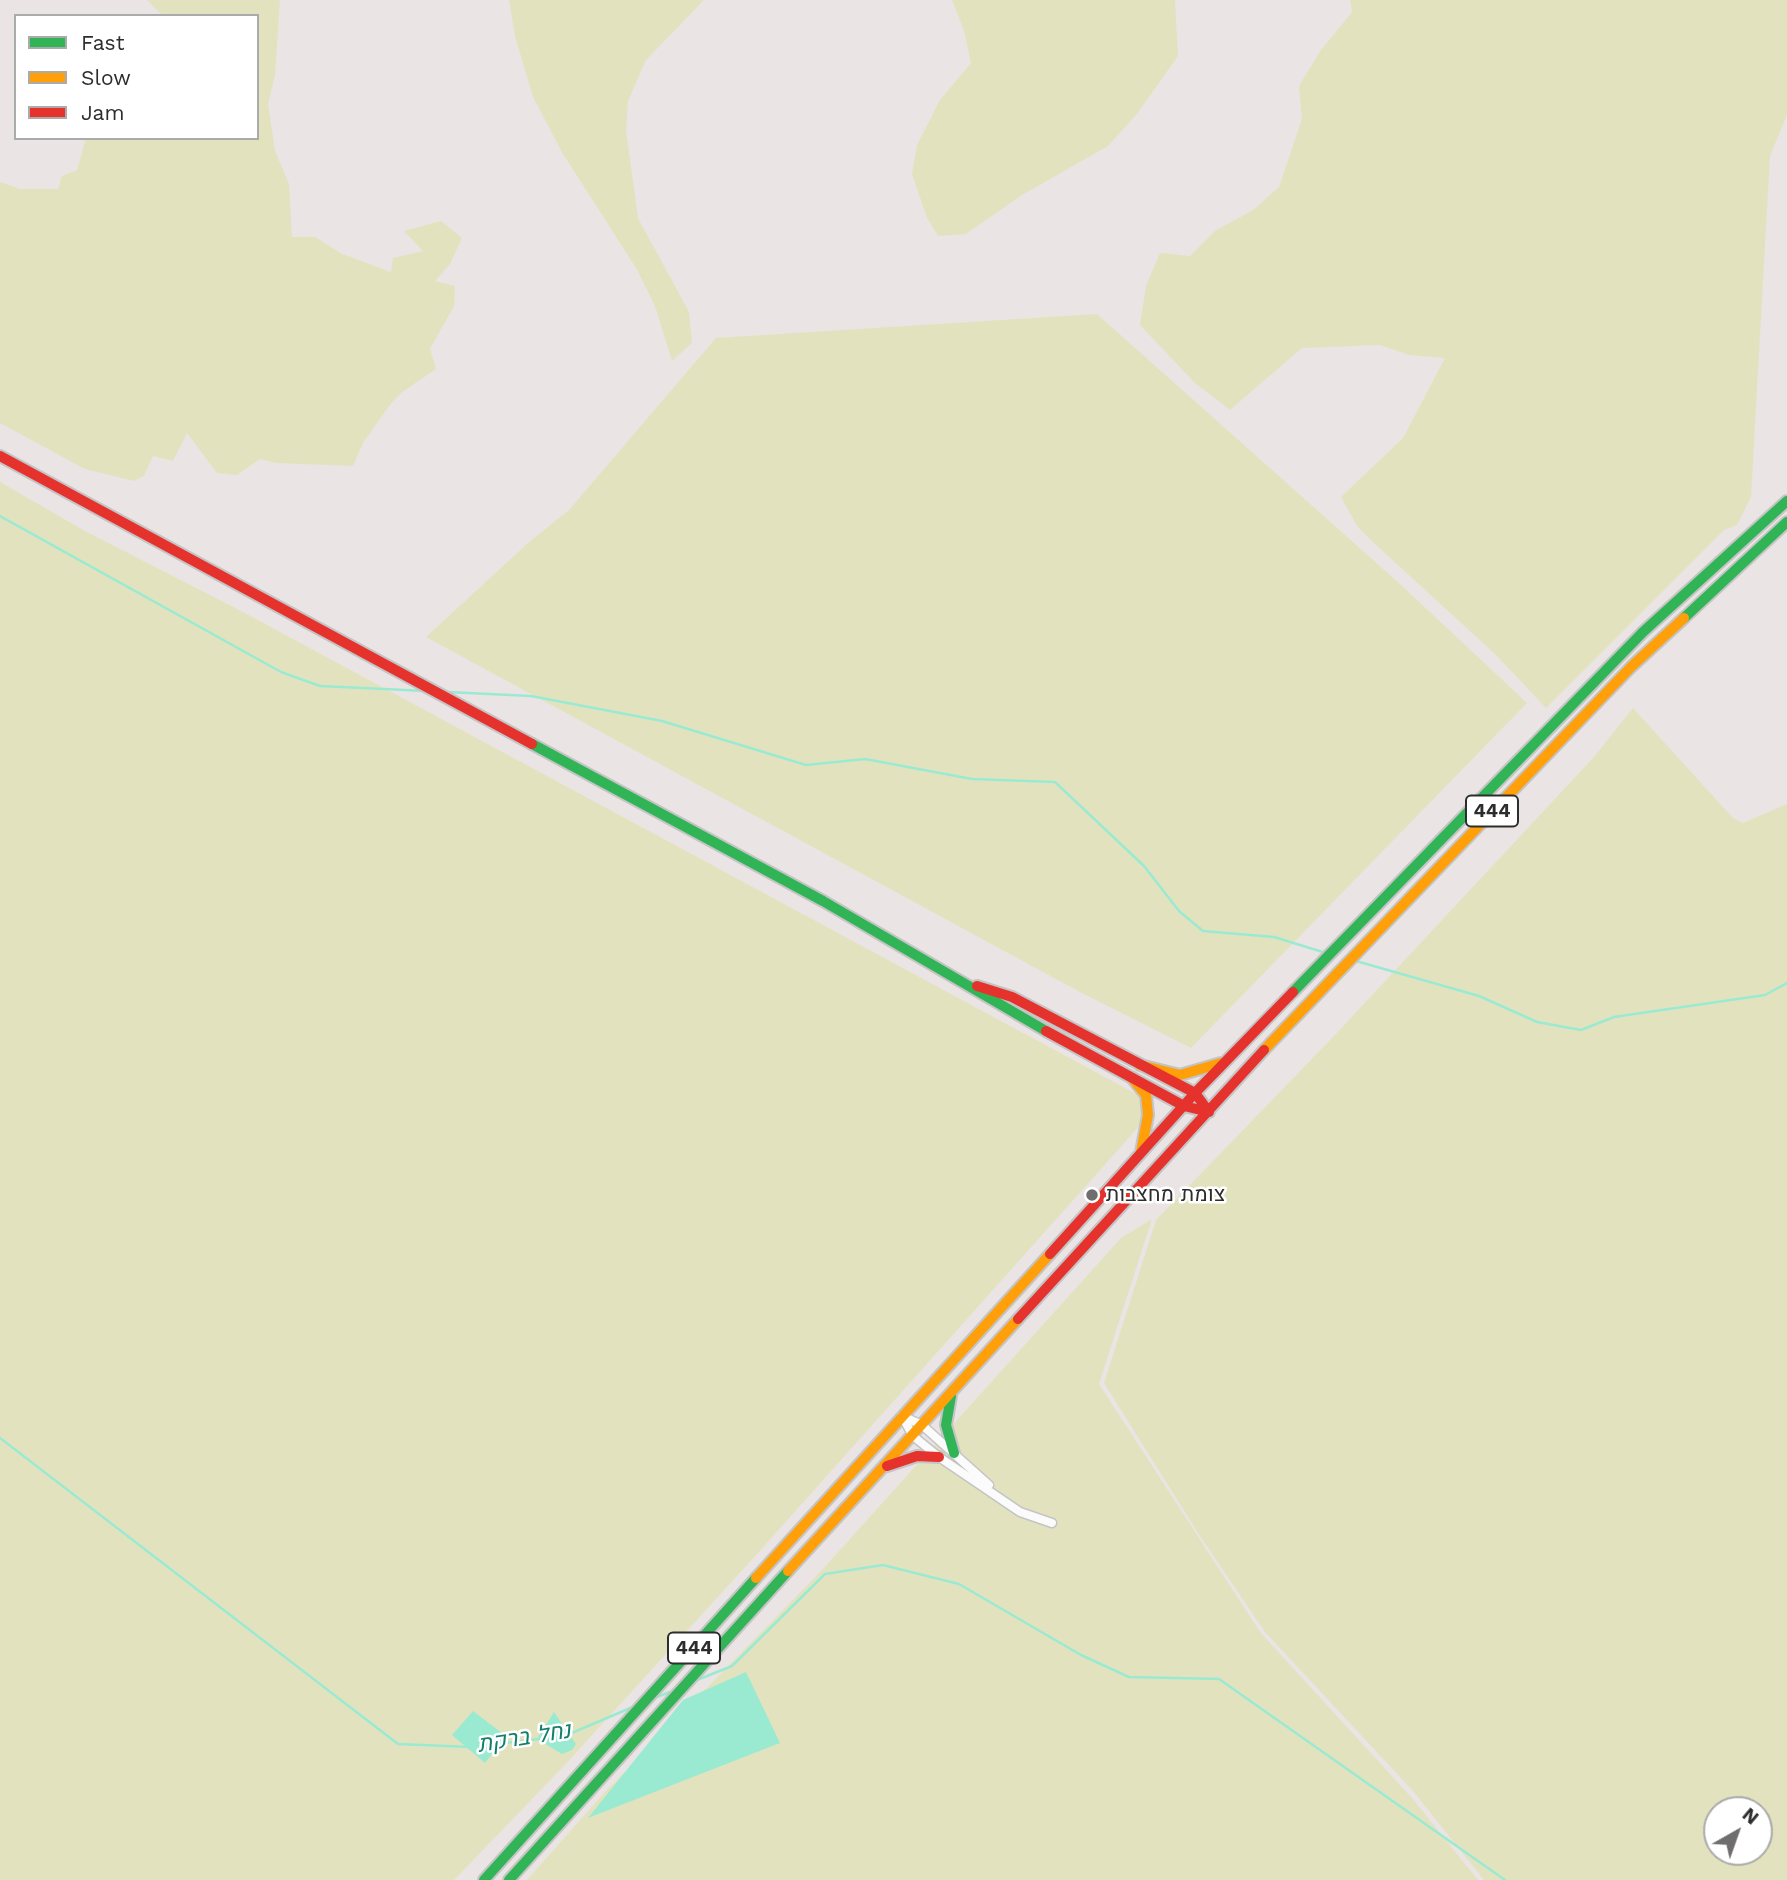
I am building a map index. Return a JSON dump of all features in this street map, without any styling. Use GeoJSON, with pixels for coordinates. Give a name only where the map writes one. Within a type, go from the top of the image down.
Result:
{"type":"FeatureCollection","features":[{"type":"Feature","properties":{"kind":"main road"},"geometry":{"type":"LineString","coordinates":[[0,456],[824,901],[966,982],[1007,1010],[1132,1078],[1184,1106],[1209,1112]]}},
{"type":"Feature","properties":{"kind":"main road","name":"444"},"geometry":{"type":"LineString","coordinates":[[485,1880],[902,1416],[995,1318],[1195,1093],[1231,1059],[1643,632],[1787,501]]}},
{"type":"Feature","properties":{"kind":"main road","name":"444"},"geometry":{"type":"LineString","coordinates":[[509,1880],[648,1724],[1297,1014],[1631,667],[1787,522]]}},
{"type":"Feature","properties":{"kind":"main road"},"geometry":{"type":"LineString","coordinates":[[966,982],[1012,997],[1195,1093],[1209,1112]]}},
{"type":"Feature","properties":{"kind":"main road"},"geometry":{"type":"LineString","coordinates":[[1140,1065],[1180,1075],[1208,1069],[1231,1059]]}},
{"type":"Feature","properties":{"kind":"main road"},"geometry":{"type":"LineString","coordinates":[[1132,1078],[1146,1095],[1148,1115],[1140,1155]]}},
{"type":"Feature","properties":{"kind":"main road"},"geometry":{"type":"LineString","coordinates":[[952,1392],[946,1425],[954,1453]]}},
{"type":"Feature","properties":{"kind":"main road"},"geometry":{"type":"LineString","coordinates":[[884,1468],[917,1456],[939,1457]]}},
{"type":"Feature","properties":{"kind":"street"},"geometry":{"type":"LineString","coordinates":[[902,1416],[922,1425],[1009,1504]]}},
{"type":"Feature","properties":{"kind":"street"},"geometry":{"type":"LineString","coordinates":[[902,1416],[913,1436],[939,1457],[1029,1516],[1052,1523]]}},
{"type":"Feature","properties":{"kind":"shaded area"},"geometry":{"type":"Polygon","coordinates":[[[147,0],[280,0],[275,75],[268,104],[275,151],[289,184],[292,237],[315,237],[342,254],[391,272],[393,258],[423,251],[404,231],[441,221],[462,238],[450,264],[435,281],[455,286],[454,306],[430,349],[436,369],[401,393],[389,406],[363,443],[353,466],[276,463],[260,459],[237,475],[217,473],[187,433],[173,461],[153,456],[144,476],[134,481],[85,469],[0,423],[0,182],[20,189],[58,189],[62,176],[77,170],[85,140],[259,140],[259,14],[161,14],[147,0]]]}},
{"type":"Feature","properties":{"kind":"shaded area"},"geometry":{"type":"Polygon","coordinates":[[[509,0],[704,0],[646,60],[628,101],[626,130],[638,218],[689,312],[692,343],[672,361],[655,306],[636,268],[563,154],[533,97],[515,36],[509,0]]]}},
{"type":"Feature","properties":{"kind":"shaded area"},"geometry":{"type":"Polygon","coordinates":[[[952,0],[1175,0],[1178,56],[1137,114],[1108,146],[1022,195],[966,234],[938,236],[927,218],[912,174],[917,145],[940,100],[971,63],[964,31],[952,0]]]}},
{"type":"Feature","properties":{"kind":"shaded area"},"geometry":{"type":"Polygon","coordinates":[[[1350,0],[1787,0],[1787,115],[1770,156],[1751,497],[1737,525],[1724,530],[1546,708],[1496,655],[1357,526],[1341,497],[1403,438],[1445,358],[1409,355],[1380,345],[1302,348],[1230,410],[1195,383],[1140,325],[1146,286],[1160,253],[1190,256],[1215,231],[1253,210],[1279,187],[1302,119],[1299,86],[1321,50],[1352,12],[1350,0]]]}},
{"type":"Feature","properties":{"kind":"shaded area"},"geometry":{"type":"Polygon","coordinates":[[[1097,314],[1400,584],[1527,703],[1191,1048],[1078,991],[426,637],[528,543],[569,510],[716,338],[1097,314]]]}},
{"type":"Feature","properties":{"kind":"shaded area"},"geometry":{"type":"Polygon","coordinates":[[[0,482],[85,531],[243,612],[1140,1096],[1143,1122],[757,1554],[563,1767],[454,1880],[0,1880],[0,482]]]}},
{"type":"Feature","properties":{"kind":"shaded area"},"geometry":{"type":"Polygon","coordinates":[[[1633,708],[1733,818],[1743,823],[1787,804],[1787,1880],[1484,1880],[1413,1791],[1265,1632],[1200,1536],[1104,1383],[1156,1220],[1333,1037],[1593,758],[1633,708]]]}},
{"type":"Feature","properties":{"kind":"shaded area"},"geometry":{"type":"Polygon","coordinates":[[[1152,1219],[1099,1384],[1260,1632],[1412,1798],[1478,1880],[527,1880],[605,1792],[822,1570],[1121,1238],[1152,1219]]]}},
{"type":"Feature","properties":{"kind":"shaded area"},"geometry":{"type":"Polygon","coordinates":[[[746,1672],[780,1743],[588,1818],[683,1700],[746,1672]]]}},
{"type":"Feature","properties":{"kind":"shaded area"},"geometry":{"type":"Polygon","coordinates":[[[473,1711],[506,1736],[485,1763],[452,1735],[473,1711]]]}},
{"type":"Feature","properties":{"kind":"shaded area"},"geometry":{"type":"Polygon","coordinates":[[[554,1712],[576,1744],[572,1750],[562,1754],[537,1739],[554,1712]]]}},
{"type":"Feature","properties":{"kind":"waterway"},"geometry":{"type":"LineString","coordinates":[[0,516],[281,672],[320,686],[426,691]]}},
{"type":"Feature","properties":{"kind":"waterway"},"geometry":{"type":"LineString","coordinates":[[447,692],[531,696],[662,721],[806,765],[865,759],[972,779],[1055,782],[1144,866],[1179,911],[1203,931],[1274,937],[1326,953]]}},
{"type":"Feature","properties":{"kind":"waterway"},"geometry":{"type":"LineString","coordinates":[[1356,961],[1479,996],[1537,1022],[1581,1030],[1614,1017],[1765,995],[1787,983]]}},
{"type":"Feature","properties":{"kind":"waterway","name":"נחל ברקת"},"geometry":{"type":"LineString","coordinates":[[0,1438],[398,1744],[470,1747]]}},
{"type":"Feature","properties":{"kind":"waterway"},"geometry":{"type":"LineString","coordinates":[[692,1682],[732,1666],[825,1574],[883,1565],[959,1584],[1081,1655],[1129,1677],[1219,1679],[1505,1880]]}},
{"type":"Feature","properties":{"kind":"waterway","name":"נחל ברקת"},"geometry":{"type":"LineString","coordinates":[[657,1697],[670,1692]]}},
{"type":"Feature","properties":{"kind":"waterway","name":"נחל ברקת"},"geometry":{"type":"LineString","coordinates":[[567,1735],[635,1706]]}},
{"type":"Feature","properties":{"kind":"waterway","name":"נחל ברקת"},"geometry":{"type":"LineString","coordinates":[[497,1744],[539,1739]]}},
{"type":"Feature","properties":{"kind":"traffic: fast"},"geometry":{"type":"LineString","coordinates":[[1293,992],[1643,632],[1787,501]]}},
{"type":"Feature","properties":{"kind":"traffic: fast"},"geometry":{"type":"LineString","coordinates":[[1684,618],[1787,522]]}},
{"type":"Feature","properties":{"kind":"traffic: fast"},"geometry":{"type":"LineString","coordinates":[[532,744],[823,901],[1046,1031]]}},
{"type":"Feature","properties":{"kind":"traffic: fast"},"geometry":{"type":"LineString","coordinates":[[951,1396],[946,1425],[954,1453]]}},
{"type":"Feature","properties":{"kind":"traffic: fast"},"geometry":{"type":"LineString","coordinates":[[509,1880],[788,1571]]}},
{"type":"Feature","properties":{"kind":"traffic: fast"},"geometry":{"type":"LineString","coordinates":[[484,1880],[756,1578]]}},
{"type":"Feature","properties":{"kind":"traffic: slow"},"geometry":{"type":"LineString","coordinates":[[1264,1050],[1631,667],[1684,618]]}},
{"type":"Feature","properties":{"kind":"traffic: slow"},"geometry":{"type":"LineString","coordinates":[[1140,1065],[1180,1075],[1221,1063]]}},
{"type":"Feature","properties":{"kind":"traffic: slow"},"geometry":{"type":"LineString","coordinates":[[1132,1078],[1146,1095],[1148,1115],[1141,1152]]}},
{"type":"Feature","properties":{"kind":"traffic: slow"},"geometry":{"type":"LineString","coordinates":[[756,1578],[1050,1254]]}},
{"type":"Feature","properties":{"kind":"traffic: slow"},"geometry":{"type":"LineString","coordinates":[[788,1571],[1018,1319]]}},
{"type":"Feature","properties":{"kind":"traffic: jam"},"geometry":{"type":"LineString","coordinates":[[0,456],[532,744]]}},
{"type":"Feature","properties":{"kind":"traffic: jam"},"geometry":{"type":"LineString","coordinates":[[977,986],[1012,997],[1195,1093],[1209,1112]]}},
{"type":"Feature","properties":{"kind":"traffic: jam"},"geometry":{"type":"LineString","coordinates":[[1050,1254],[1195,1093],[1293,992]]}},
{"type":"Feature","properties":{"kind":"traffic: jam"},"geometry":{"type":"LineString","coordinates":[[1046,1031],[1184,1106],[1209,1112]]}},
{"type":"Feature","properties":{"kind":"traffic: jam"},"geometry":{"type":"LineString","coordinates":[[1018,1319],[1264,1050]]}},
{"type":"Feature","properties":{"kind":"traffic: jam"},"geometry":{"type":"LineString","coordinates":[[887,1466],[917,1456],[939,1457]]}},
{"type":"Feature","properties":{"kind":"place","name":"צומת מחצבות"},"geometry":{"type":"Point","coordinates":[1092,1195]}}]}
